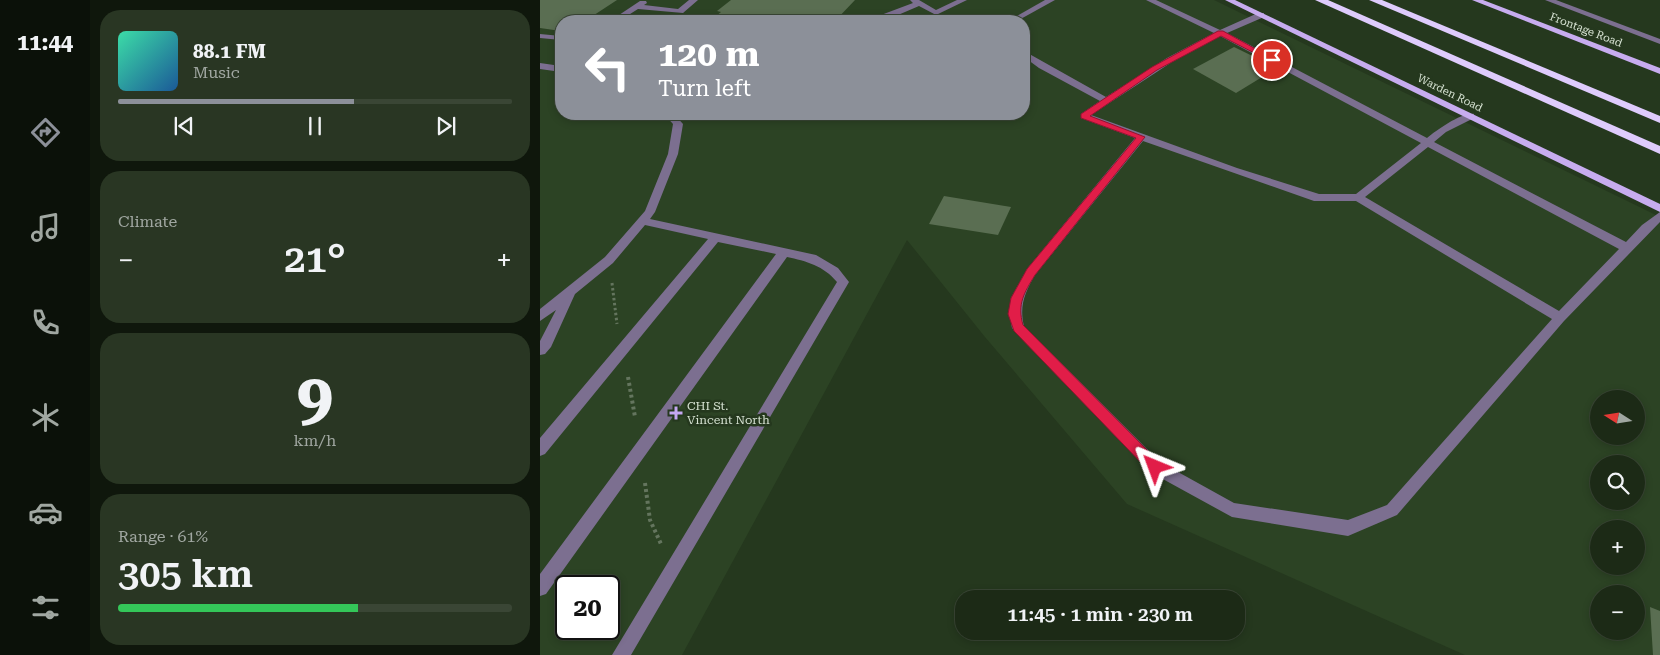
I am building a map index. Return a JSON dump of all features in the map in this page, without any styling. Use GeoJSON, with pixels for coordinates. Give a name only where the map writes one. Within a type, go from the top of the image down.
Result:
{"type":"FeatureCollection","features":[{"type":"Feature","properties":{"kind":"highway"},"geometry":{"type":"LineString","coordinates":[[1320,0],[1660,150]]}},
{"type":"Feature","properties":{"kind":"highway"},"geometry":{"type":"LineString","coordinates":[[1374,0],[1660,120]]}},
{"type":"Feature","properties":{"kind":"main road","name":"Warden Road"},"geometry":{"type":"LineString","coordinates":[[1229,0],[1660,208]]}},
{"type":"Feature","properties":{"kind":"main road","name":"Frontage Road"},"geometry":{"type":"LineString","coordinates":[[1476,0],[1660,71]]}},
{"type":"Feature","properties":{"kind":"lane"},"geometry":{"type":"LineString","coordinates":[[624,15],[647,0]]}},
{"type":"Feature","properties":{"kind":"lane"},"geometry":{"type":"LineString","coordinates":[[674,15],[694,0]]}},
{"type":"Feature","properties":{"kind":"lane"},"geometry":{"type":"LineString","coordinates":[[886,15],[917,2],[936,14],[963,0]]}},
{"type":"Feature","properties":{"kind":"lane"},"geometry":{"type":"LineString","coordinates":[[1023,15],[1051,0]]}},
{"type":"Feature","properties":{"kind":"lane"},"geometry":{"type":"LineString","coordinates":[[1150,0],[1221,33],[1627,248]]}},
{"type":"Feature","properties":{"kind":"lane"},"geometry":{"type":"LineString","coordinates":[[1549,0],[1660,42]]}},
{"type":"Feature","properties":{"kind":"lane"},"geometry":{"type":"LineString","coordinates":[[637,7],[680,11]]}},
{"type":"Feature","properties":{"kind":"lane"},"geometry":{"type":"LineString","coordinates":[[1261,15],[1221,33],[1154,68],[1084,116],[1233,170],[1318,198],[1358,197],[1560,318]]}},
{"type":"Feature","properties":{"kind":"lane"},"geometry":{"type":"LineString","coordinates":[[540,36],[555,37]]}},
{"type":"Feature","properties":{"kind":"lane"},"geometry":{"type":"LineString","coordinates":[[1030,57],[1042,66],[1107,101]]}},
{"type":"Feature","properties":{"kind":"lane"},"geometry":{"type":"LineString","coordinates":[[540,66],[555,68]]}},
{"type":"Feature","properties":{"kind":"lane"},"geometry":{"type":"LineString","coordinates":[[1358,197],[1443,130],[1471,116]]}},
{"type":"Feature","properties":{"kind":"lane"},"geometry":{"type":"LineString","coordinates":[[540,316],[610,260],[650,212],[673,154],[678,124],[674,120]]}},
{"type":"Feature","properties":{"kind":"lane"},"geometry":{"type":"LineString","coordinates":[[1141,137],[1031,272],[1017,298],[1014,314],[1018,328],[1155,467],[1232,510],[1348,528],[1392,510],[1560,318],[1660,216]]}},
{"type":"Feature","properties":{"kind":"lane"},"geometry":{"type":"LineString","coordinates":[[621,655],[843,282],[834,271],[812,258],[642,221]]}},
{"type":"Feature","properties":{"kind":"lane"},"geometry":{"type":"LineString","coordinates":[[540,449],[716,238]]}},
{"type":"Feature","properties":{"kind":"lane"},"geometry":{"type":"LineString","coordinates":[[540,588],[784,252]]}},
{"type":"Feature","properties":{"kind":"lane"},"geometry":{"type":"LineString","coordinates":[[540,350],[546,343],[571,291]]}},
{"type":"Feature","properties":{"kind":"path"},"geometry":{"type":"LineString","coordinates":[[610,260],[621,350],[631,392],[650,520],[672,570]]}},
{"type":"Feature","properties":{"kind":"shaded area"},"geometry":{"type":"Polygon","coordinates":[[[540,0],[1214,0],[1660,217],[1660,655],[1465,655],[1127,504],[985,337],[907,240],[682,655],[540,655],[540,0]]]}},
{"type":"Feature","properties":{"kind":"building"},"geometry":{"type":"Polygon","coordinates":[[[540,0],[617,0],[594,15],[555,15],[555,30],[540,28],[540,0]]]}},
{"type":"Feature","properties":{"kind":"building"},"geometry":{"type":"Polygon","coordinates":[[[731,0],[855,0],[841,15],[717,15],[721,12],[717,11],[731,0]]]}},
{"type":"Feature","properties":{"kind":"building"},"geometry":{"type":"Polygon","coordinates":[[[1234,47],[1277,68],[1236,93],[1193,69],[1234,47]]]}},
{"type":"Feature","properties":{"kind":"building"},"geometry":{"type":"Polygon","coordinates":[[[944,196],[1011,207],[998,235],[929,224],[944,196]]]}},
{"type":"Feature","properties":{"kind":"building"},"geometry":{"type":"Polygon","coordinates":[[[1650,607],[1660,611],[1660,655],[1653,655],[1650,607]]]}},
{"type":"Feature","properties":{"kind":"place","name":"CHI St. Vincent North"},"geometry":{"type":"Point","coordinates":[676,413]}},
{"type":"Feature","properties":{"kind":"route"},"geometry":{"type":"LineString","coordinates":[[1155,467],[1018,328],[1014,314],[1017,298],[1031,272],[1141,137],[1084,116],[1154,68],[1221,33],[1272,60]]}}]}
